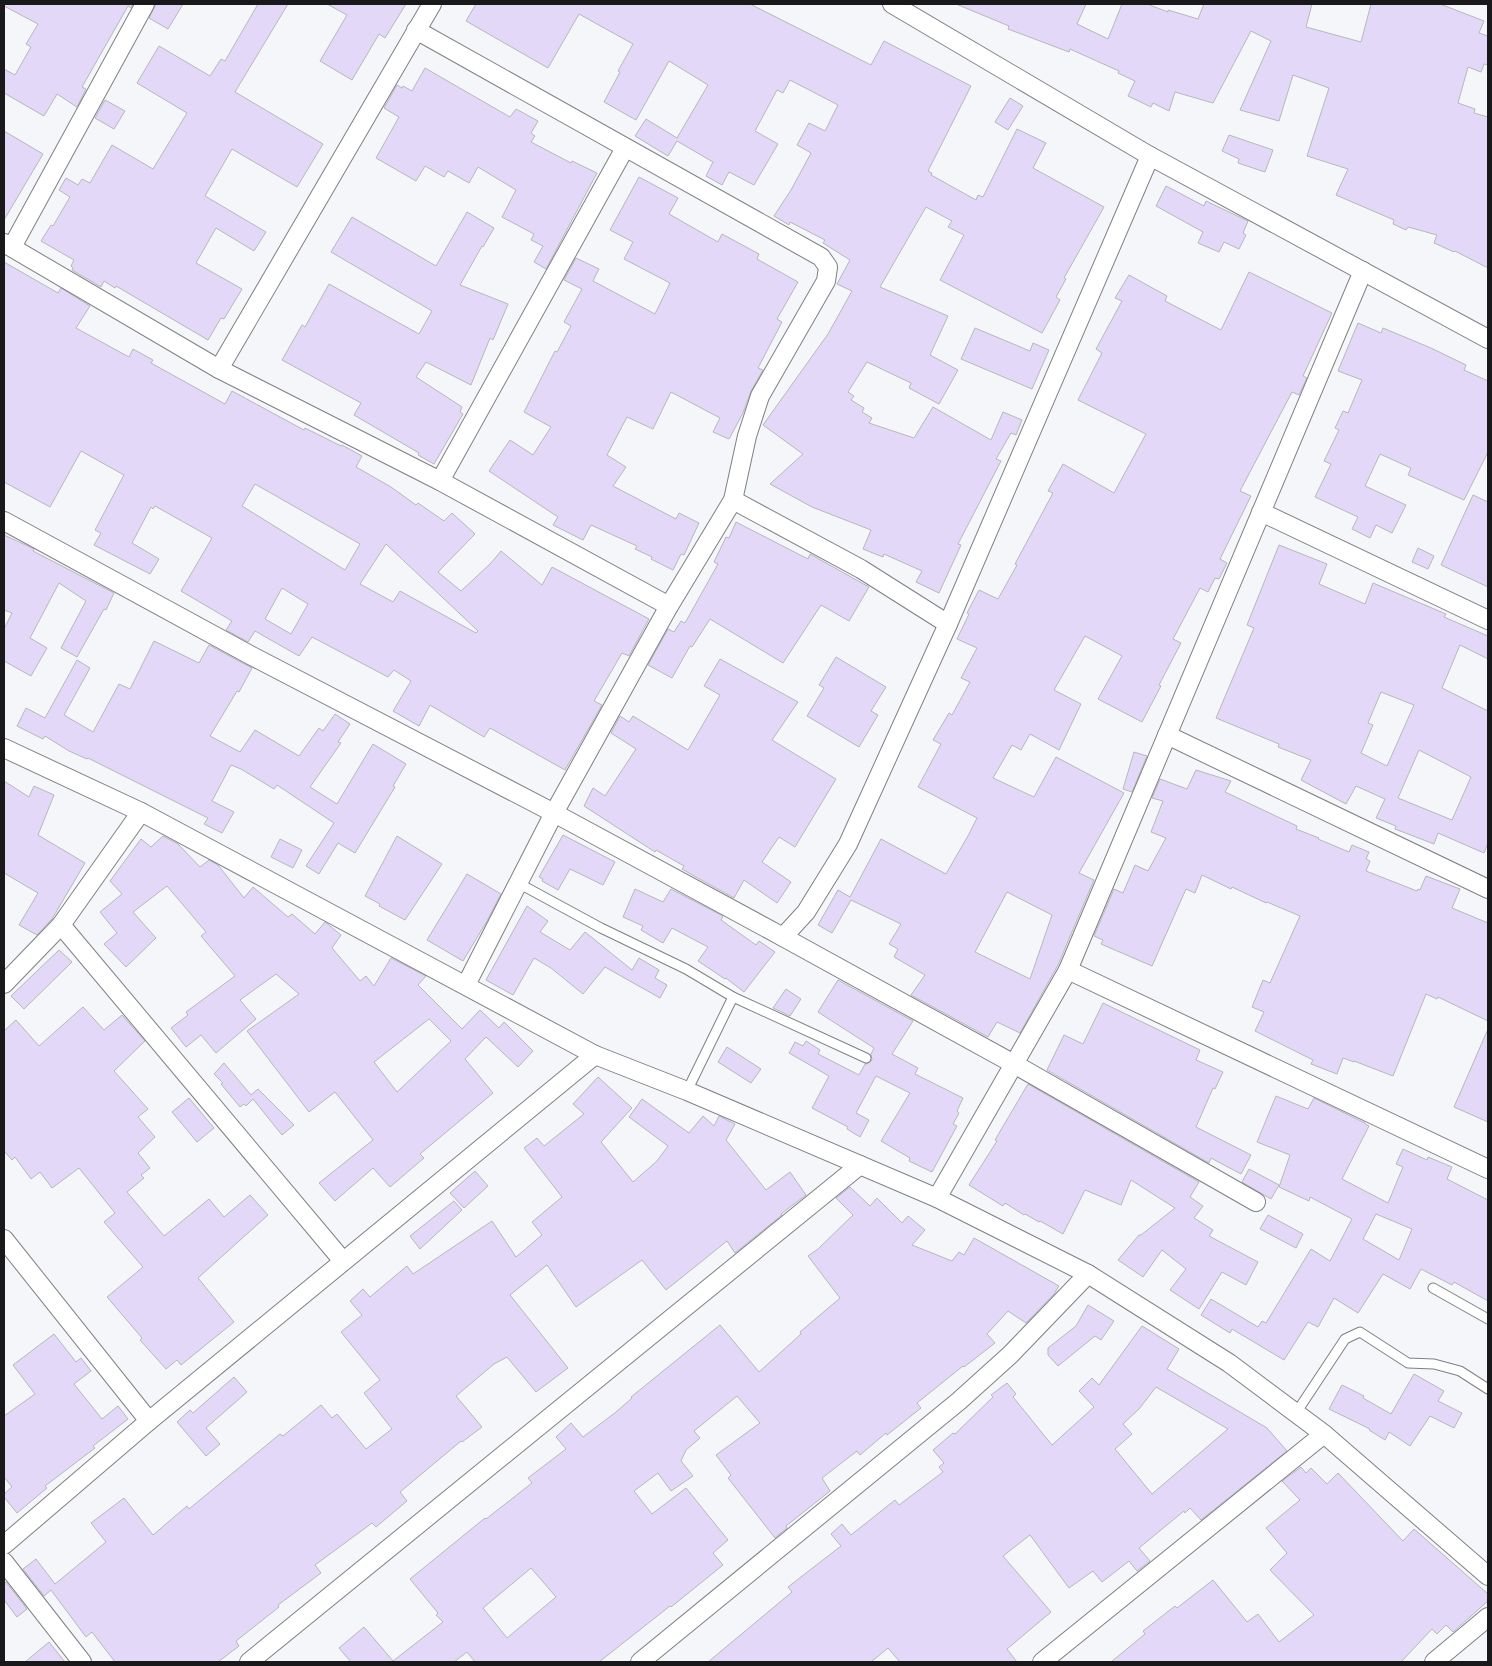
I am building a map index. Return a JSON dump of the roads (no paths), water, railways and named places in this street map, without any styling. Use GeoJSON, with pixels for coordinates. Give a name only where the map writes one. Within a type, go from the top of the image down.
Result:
{"type":"FeatureCollection","features":[{"type":"Feature","properties":{"kind":"street"},"geometry":{"type":"LineString","coordinates":[[145,4],[8,245],[219,369],[440,481],[669,606]]}},
{"type":"Feature","properties":{"kind":"street"},"geometry":{"type":"LineString","coordinates":[[219,369],[432,4]]}},
{"type":"Feature","properties":{"kind":"street"},"geometry":{"type":"LineString","coordinates":[[892,4],[1150,156],[1488,339]]}},
{"type":"Feature","properties":{"kind":"street"},"geometry":{"type":"LineString","coordinates":[[416,30],[821,257],[828,267],[826,281],[760,396],[747,436],[733,500],[669,606],[554,813],[466,985]]}},
{"type":"Feature","properties":{"kind":"street"},"geometry":{"type":"LineString","coordinates":[[440,481],[624,148]]}},
{"type":"Feature","properties":{"kind":"street"},"geometry":{"type":"LineString","coordinates":[[784,937],[806,912],[848,844],[948,624],[1150,156]]}},
{"type":"Feature","properties":{"kind":"street"},"geometry":{"type":"LineString","coordinates":[[937,1198],[1068,970],[1363,271]]}},
{"type":"Feature","properties":{"kind":"street"},"geometry":{"type":"LineString","coordinates":[[733,500],[861,569],[948,624]]}},
{"type":"Feature","properties":{"kind":"street"},"geometry":{"type":"LineString","coordinates":[[1261,512],[1488,620]]}},
{"type":"Feature","properties":{"kind":"street"},"geometry":{"type":"LineString","coordinates":[[4,520],[250,655],[554,813],[784,937],[1014,1064],[1256,1202]]}},
{"type":"Feature","properties":{"kind":"street"},"geometry":{"type":"LineString","coordinates":[[1167,735],[1488,889]]}},
{"type":"Feature","properties":{"kind":"street"},"geometry":{"type":"LineString","coordinates":[[4,748],[141,812],[594,1055],[687,1091],[937,1198],[1088,1274],[1229,1363],[1324,1434],[1488,1576]]}},
{"type":"Feature","properties":{"kind":"street"},"geometry":{"type":"LineString","coordinates":[[4,984],[61,925],[141,812]]}},
{"type":"Feature","properties":{"kind":"street"},"geometry":{"type":"LineString","coordinates":[[61,925],[343,1261]]}},
{"type":"Feature","properties":{"kind":"street"},"geometry":{"type":"LineString","coordinates":[[1068,970],[1488,1169]]}},
{"type":"Feature","properties":{"kind":"street"},"geometry":{"type":"LineString","coordinates":[[4,1544],[149,1421],[594,1055]]}},
{"type":"Feature","properties":{"kind":"street"},"geometry":{"type":"LineString","coordinates":[[249,1662],[860,1165]]}},
{"type":"Feature","properties":{"kind":"street"},"geometry":{"type":"LineString","coordinates":[[4,1239],[149,1421]]}},
{"type":"Feature","properties":{"kind":"street"},"geometry":{"type":"LineString","coordinates":[[640,1662],[959,1401],[1010,1355],[1088,1274]]}},
{"type":"Feature","properties":{"kind":"street"},"geometry":{"type":"LineString","coordinates":[[1042,1662],[1324,1434]]}},
{"type":"Feature","properties":{"kind":"street"},"geometry":{"type":"LineString","coordinates":[[4,1562],[82,1662]]}},
{"type":"Feature","properties":{"kind":"street"},"geometry":{"type":"LineString","coordinates":[[1434,1662],[1488,1617]]}},
{"type":"Feature","properties":{"kind":"lane"},"geometry":{"type":"LineString","coordinates":[[518,884],[601,928],[686,969],[733,997],[866,1058]]}},
{"type":"Feature","properties":{"kind":"lane"},"geometry":{"type":"LineString","coordinates":[[687,1091],[733,997]]}},
{"type":"Feature","properties":{"kind":"lane"},"geometry":{"type":"LineString","coordinates":[[1433,1288],[1488,1319]]}},
{"type":"Feature","properties":{"kind":"lane"},"geometry":{"type":"LineString","coordinates":[[1296,1413],[1345,1339],[1360,1332],[1408,1362],[1434,1364],[1460,1370],[1488,1388]]}}]}
